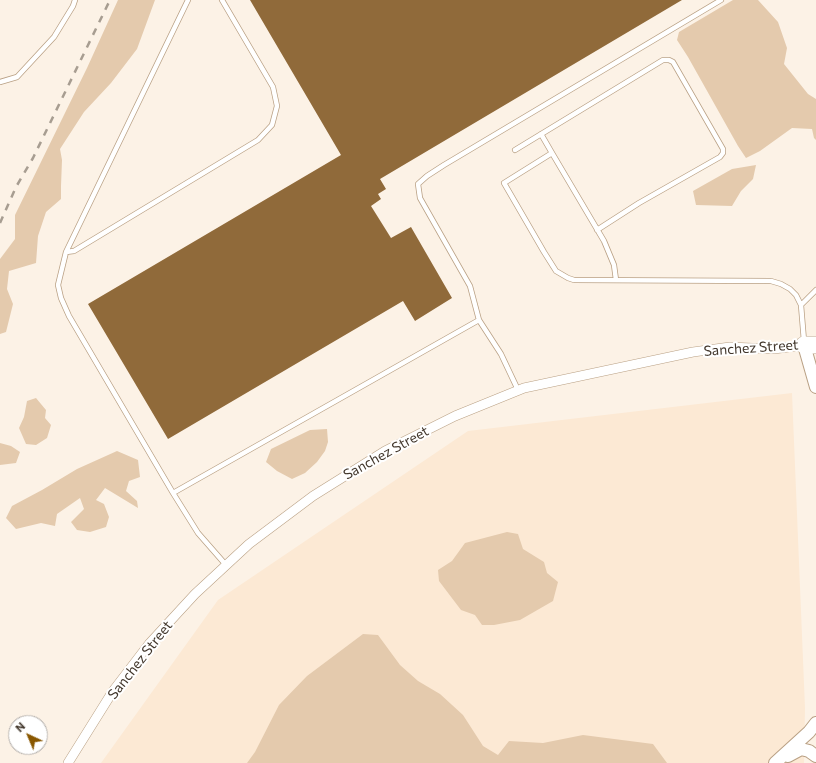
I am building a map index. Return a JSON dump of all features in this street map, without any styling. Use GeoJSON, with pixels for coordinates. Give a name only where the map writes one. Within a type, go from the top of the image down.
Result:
{"type":"FeatureCollection","features":[{"type":"Feature","properties":{"kind":"street"},"geometry":{"type":"LineString","coordinates":[[812,344],[816,387]]}},
{"type":"Feature","properties":{"kind":"street","name":"Sanchez Street"},"geometry":{"type":"LineString","coordinates":[[68,763],[113,691],[149,644],[195,594],[249,544],[313,496],[385,451],[455,416],[519,390],[693,352],[730,347],[774,349],[812,344]]}},
{"type":"Feature","properties":{"kind":"street"},"geometry":{"type":"LineString","coordinates":[[776,763],[809,732],[816,723]]}},
{"type":"Feature","properties":{"kind":"street"},"geometry":{"type":"LineString","coordinates":[[776,763],[801,749],[809,751],[816,756]]}},
{"type":"Feature","properties":{"kind":"lane"},"geometry":{"type":"LineString","coordinates":[[0,82],[17,77],[54,37],[73,6],[75,0]]}},
{"type":"Feature","properties":{"kind":"lane"},"geometry":{"type":"LineString","coordinates":[[188,0],[66,252],[58,285],[61,298],[69,316],[173,493],[198,533],[226,565]]}},
{"type":"Feature","properties":{"kind":"lane"},"geometry":{"type":"LineString","coordinates":[[66,252],[74,251],[258,140],[272,125],[277,106],[273,87],[222,0]]}},
{"type":"Feature","properties":{"kind":"lane"},"geometry":{"type":"LineString","coordinates":[[519,390],[501,354],[478,320],[470,286],[420,198],[418,184],[438,169],[721,0]]}},
{"type":"Feature","properties":{"kind":"lane"},"geometry":{"type":"LineString","coordinates":[[516,150],[663,60],[673,62],[723,149],[723,153],[720,157],[646,199],[597,230]]}},
{"type":"Feature","properties":{"kind":"lane"},"geometry":{"type":"LineString","coordinates":[[541,134],[611,254],[616,280]]}},
{"type":"Feature","properties":{"kind":"lane"},"geometry":{"type":"LineString","coordinates":[[552,154],[504,183],[556,271],[574,280],[771,281],[790,289],[796,295],[801,305],[812,344]]}},
{"type":"Feature","properties":{"kind":"lane"},"geometry":{"type":"LineString","coordinates":[[801,305],[816,290]]}},
{"type":"Feature","properties":{"kind":"lane"},"geometry":{"type":"LineString","coordinates":[[173,493],[478,320]]}},
{"type":"Feature","properties":{"kind":"shaded area"},"geometry":{"type":"Polygon","coordinates":[[[118,0],[155,0],[137,49],[111,83],[84,112],[60,149],[62,160],[61,199],[46,212],[38,236],[36,263],[9,271],[7,289],[13,304],[6,332],[0,334],[0,259],[15,239],[15,215],[87,68],[118,0]]]}},
{"type":"Feature","properties":{"kind":"shaded area"},"geometry":{"type":"Polygon","coordinates":[[[733,0],[758,0],[778,22],[787,48],[784,64],[808,94],[816,99],[816,140],[812,129],[792,128],[760,151],[746,158],[738,146],[677,40],[679,32],[733,0]]]}},
{"type":"Feature","properties":{"kind":"shaded area"},"geometry":{"type":"Polygon","coordinates":[[[756,165],[753,179],[741,191],[732,206],[696,205],[693,191],[732,169],[756,165]]]}},
{"type":"Feature","properties":{"kind":"shaded area"},"geometry":{"type":"Polygon","coordinates":[[[792,393],[805,708],[804,763],[101,763],[218,600],[468,431],[792,393]]]}},
{"type":"Feature","properties":{"kind":"shaded area"},"geometry":{"type":"Polygon","coordinates":[[[36,398],[46,410],[45,418],[51,425],[47,438],[36,445],[26,444],[19,428],[24,417],[27,401],[36,398]]]}},
{"type":"Feature","properties":{"kind":"shaded area"},"geometry":{"type":"Polygon","coordinates":[[[327,429],[328,442],[325,451],[317,462],[305,473],[292,479],[277,471],[266,462],[271,449],[310,430],[327,429]]]}},
{"type":"Feature","properties":{"kind":"shaded area"},"geometry":{"type":"Polygon","coordinates":[[[0,443],[11,446],[20,452],[16,463],[0,465],[0,443]]]}},
{"type":"Feature","properties":{"kind":"shaded area"},"geometry":{"type":"Polygon","coordinates":[[[117,451],[138,460],[140,477],[129,481],[126,491],[137,501],[138,508],[105,488],[96,500],[104,504],[109,517],[106,527],[90,532],[77,530],[71,522],[84,509],[80,498],[57,514],[55,526],[41,523],[16,529],[6,518],[12,506],[77,469],[117,451]]]}},
{"type":"Feature","properties":{"kind":"shaded area"},"geometry":{"type":"Polygon","coordinates":[[[507,532],[518,534],[523,549],[544,562],[547,573],[558,582],[553,601],[520,620],[494,625],[482,625],[475,615],[461,610],[439,581],[438,570],[452,561],[465,543],[507,532]]]}},
{"type":"Feature","properties":{"kind":"shaded area"},"geometry":{"type":"Polygon","coordinates":[[[363,634],[378,635],[400,665],[418,681],[440,694],[463,715],[483,746],[498,755],[509,741],[543,743],[583,735],[653,744],[667,763],[247,763],[255,752],[279,705],[307,676],[363,634]]]}},
{"type":"Feature","properties":{"kind":"building"},"geometry":{"type":"Polygon","coordinates":[[[250,0],[682,0],[380,179],[386,189],[378,194],[381,199],[371,206],[391,238],[411,227],[452,298],[415,321],[403,301],[168,439],[88,304],[341,155],[250,0]]]}},
{"type":"Feature","properties":{"kind":"railway"},"geometry":{"type":"LineString","coordinates":[[0,223],[16,187],[33,158],[110,0]]}}]}
